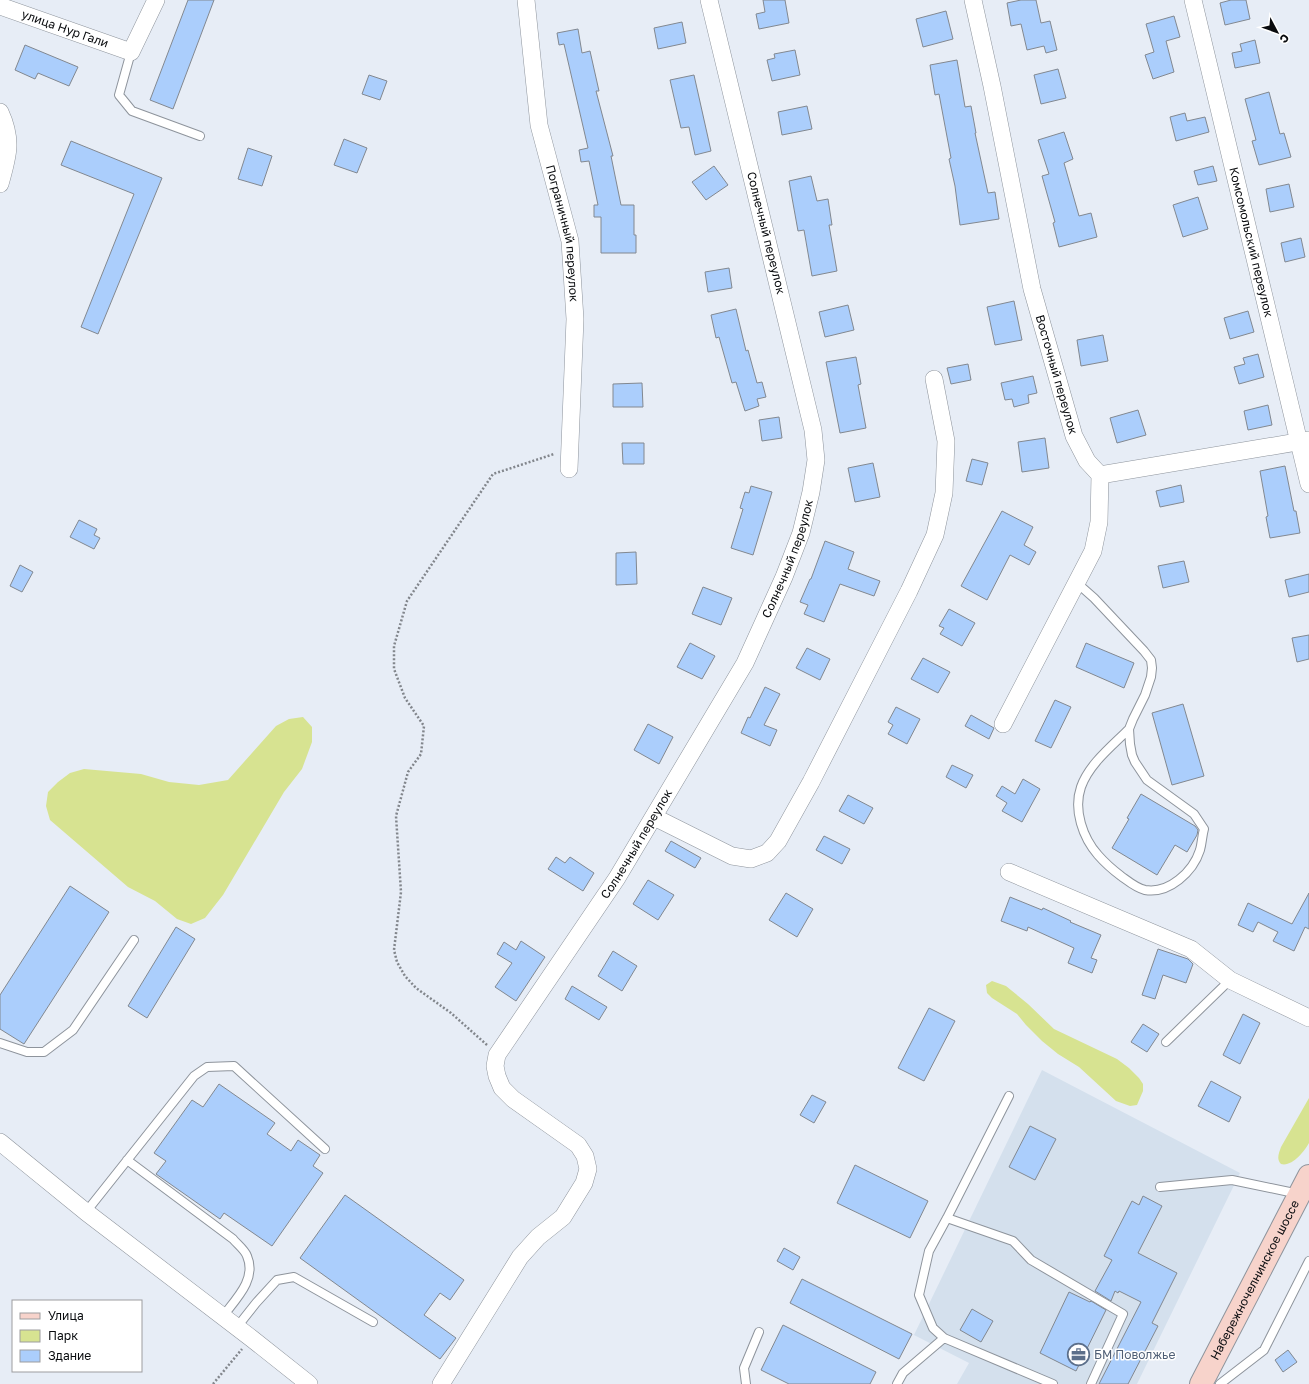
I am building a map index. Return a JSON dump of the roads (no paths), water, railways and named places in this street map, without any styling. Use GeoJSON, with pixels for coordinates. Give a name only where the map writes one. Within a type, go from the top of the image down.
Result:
{"type":"FeatureCollection","features":[{"type":"Feature","properties":{"kind":"main road","name":"Набережночелнинское шоссе"},"geometry":{"type":"LineString","coordinates":[[1201,1384],[1304,1185]]}},
{"type":"Feature","properties":{"kind":"street"},"geometry":{"type":"LineString","coordinates":[[131,52],[156,0]]}},
{"type":"Feature","properties":{"kind":"street","name":"Пограничный переулок"},"geometry":{"type":"LineString","coordinates":[[526,0],[539,125],[570,242],[575,319],[569,469]]}},
{"type":"Feature","properties":{"kind":"street","name":"Солнечный переулок"},"geometry":{"type":"LineString","coordinates":[[441,1384],[520,1257],[538,1238],[563,1217],[584,1183],[588,1169],[586,1156],[578,1145],[513,1099],[502,1088],[495,1066],[497,1054],[617,878],[745,663],[784,577],[801,534],[811,492],[816,460],[813,430],[709,0]]}},
{"type":"Feature","properties":{"kind":"street","name":"Восточный переулок"},"geometry":{"type":"LineString","coordinates":[[973,0],[994,94],[1032,289],[1074,436],[1087,461],[1100,475]]}},
{"type":"Feature","properties":{"kind":"street","name":"Комсомольский переулок"},"geometry":{"type":"LineString","coordinates":[[1193,0],[1304,441],[1309,484]]}},
{"type":"Feature","properties":{"kind":"street","name":"улица Нур Гали"},"geometry":{"type":"LineString","coordinates":[[0,6],[131,52]]}},
{"type":"Feature","properties":{"kind":"street"},"geometry":{"type":"LineString","coordinates":[[0,112],[5,123],[8,139],[7,157],[0,184]]}},
{"type":"Feature","properties":{"kind":"street"},"geometry":{"type":"LineString","coordinates":[[654,817],[732,856],[751,859],[768,852],[778,841],[811,782],[909,591],[935,535],[944,493],[946,441],[934,379]]}},
{"type":"Feature","properties":{"kind":"street"},"geometry":{"type":"LineString","coordinates":[[1002,724],[1093,551],[1099,522],[1100,475],[1304,441]]}},
{"type":"Feature","properties":{"kind":"street"},"geometry":{"type":"LineString","coordinates":[[1009,872],[1191,949],[1230,980],[1309,1018]]}},
{"type":"Feature","properties":{"kind":"street"},"geometry":{"type":"LineString","coordinates":[[0,1142],[86,1212],[223,1316],[309,1384]]}},
{"type":"Feature","properties":{"kind":"lane"},"geometry":{"type":"LineString","coordinates":[[131,52],[120,95],[132,111],[200,136]]}},
{"type":"Feature","properties":{"kind":"lane"},"geometry":{"type":"LineString","coordinates":[[1077,583],[1094,598],[1144,651],[1151,660],[1152,668],[1151,677],[1145,695],[1129,729],[1099,759],[1086,775],[1080,788],[1077,806],[1083,832],[1098,855],[1130,883],[1144,890],[1158,889],[1170,886],[1182,877],[1193,865],[1200,851],[1204,829],[1194,814],[1147,780],[1134,762],[1130,744],[1129,729]]}},
{"type":"Feature","properties":{"kind":"lane"},"geometry":{"type":"LineString","coordinates":[[0,1043],[27,1052],[44,1052],[73,1030],[134,940]]}},
{"type":"Feature","properties":{"kind":"lane"},"geometry":{"type":"LineString","coordinates":[[1166,1042],[1230,980]]}},
{"type":"Feature","properties":{"kind":"lane"},"geometry":{"type":"LineString","coordinates":[[86,1212],[194,1076],[207,1067],[234,1066],[324,1149]]}},
{"type":"Feature","properties":{"kind":"lane"},"geometry":{"type":"LineString","coordinates":[[1010,1096],[929,1251],[919,1295],[933,1328],[944,1338],[1053,1384]]}},
{"type":"Feature","properties":{"kind":"lane"},"geometry":{"type":"LineString","coordinates":[[127,1160],[233,1239],[247,1255],[251,1272],[242,1293],[223,1316]]}},
{"type":"Feature","properties":{"kind":"lane"},"geometry":{"type":"LineString","coordinates":[[1160,1187],[1232,1180],[1304,1185]]}},
{"type":"Feature","properties":{"kind":"lane"},"geometry":{"type":"LineString","coordinates":[[947,1218],[1013,1241],[1031,1260],[1123,1314],[1091,1384]]}},
{"type":"Feature","properties":{"kind":"lane"},"geometry":{"type":"LineString","coordinates":[[1220,1384],[1264,1350],[1309,1261]]}},
{"type":"Feature","properties":{"kind":"lane"},"geometry":{"type":"LineString","coordinates":[[237,1327],[277,1280],[294,1277],[373,1322]]}},
{"type":"Feature","properties":{"kind":"lane"},"geometry":{"type":"LineString","coordinates":[[746,1384],[744,1368],[759,1332]]}},
{"type":"Feature","properties":{"kind":"lane"},"geometry":{"type":"LineString","coordinates":[[897,1384],[903,1373],[944,1338]]}},
{"type":"Feature","properties":{"kind":"place","name":"БМ Поволжье"},"geometry":{"type":"Point","coordinates":[1078,1355]}}]}
